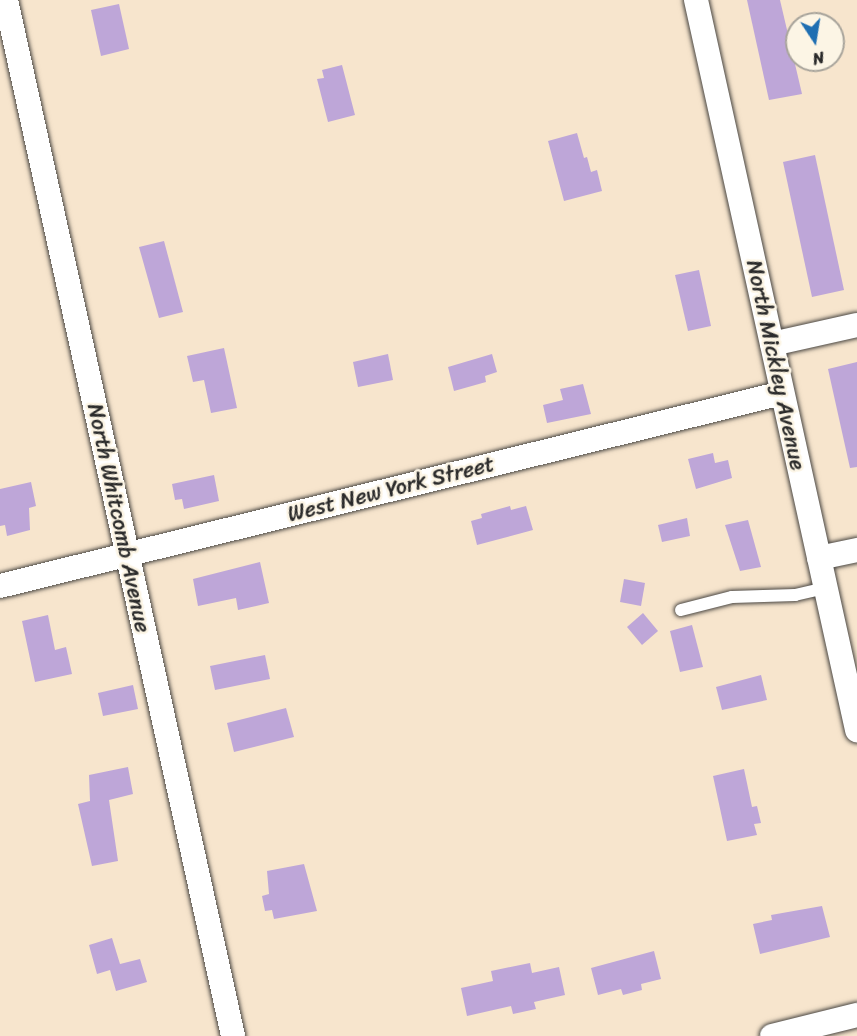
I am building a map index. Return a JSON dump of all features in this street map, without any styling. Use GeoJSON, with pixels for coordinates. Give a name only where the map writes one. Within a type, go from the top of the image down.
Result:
{"type":"FeatureCollection","features":[{"type":"Feature","properties":{"kind":"street","name":"North Whitcomb Avenue"},"geometry":{"type":"LineString","coordinates":[[6,0],[233,1036]]}},
{"type":"Feature","properties":{"kind":"street","name":"North Mickley Avenue"},"geometry":{"type":"LineString","coordinates":[[696,0],[857,730]]}},
{"type":"Feature","properties":{"kind":"street"},"geometry":{"type":"LineString","coordinates":[[772,344],[857,326]]}},
{"type":"Feature","properties":{"kind":"street","name":"West New York Street"},"geometry":{"type":"LineString","coordinates":[[0,586],[782,393]]}},
{"type":"Feature","properties":{"kind":"street"},"geometry":{"type":"LineString","coordinates":[[819,558],[857,550]]}},
{"type":"Feature","properties":{"kind":"street"},"geometry":{"type":"LineString","coordinates":[[772,1036],[857,1015]]}},
{"type":"Feature","properties":{"kind":"lane"},"geometry":{"type":"LineString","coordinates":[[681,610],[732,597],[795,595],[825,588]]}},
{"type":"Feature","properties":{"kind":"building"},"geometry":{"type":"Polygon","coordinates":[[[747,0],[780,0],[785,21],[785,72],[797,72],[802,94],[769,100],[747,0]]]}},
{"type":"Feature","properties":{"kind":"building"},"geometry":{"type":"Polygon","coordinates":[[[119,4],[129,49],[101,56],[91,10],[119,4]]]}},
{"type":"Feature","properties":{"kind":"building"},"geometry":{"type":"Polygon","coordinates":[[[342,65],[355,115],[328,122],[317,79],[324,78],[322,70],[342,65]]]}},
{"type":"Feature","properties":{"kind":"building"},"geometry":{"type":"Polygon","coordinates":[[[577,133],[584,158],[587,157],[591,172],[597,170],[602,191],[564,201],[548,141],[577,133]]]}},
{"type":"Feature","properties":{"kind":"building"},"geometry":{"type":"Polygon","coordinates":[[[815,155],[844,290],[812,297],[783,162],[815,155]]]}},
{"type":"Feature","properties":{"kind":"building"},"geometry":{"type":"Polygon","coordinates":[[[164,241],[183,312],[159,318],[139,247],[164,241]]]}},
{"type":"Feature","properties":{"kind":"building"},"geometry":{"type":"Polygon","coordinates":[[[699,270],[711,326],[688,331],[675,275],[699,270]]]}},
{"type":"Feature","properties":{"kind":"building"},"geometry":{"type":"Polygon","coordinates":[[[224,348],[237,408],[211,413],[204,380],[193,382],[187,356],[224,348]]]}},
{"type":"Feature","properties":{"kind":"building"},"geometry":{"type":"Polygon","coordinates":[[[388,354],[393,380],[358,387],[353,362],[388,354]]]}},
{"type":"Feature","properties":{"kind":"building"},"geometry":{"type":"Polygon","coordinates":[[[492,354],[497,372],[485,376],[486,382],[454,391],[448,367],[492,354]]]}},
{"type":"Feature","properties":{"kind":"building"},"geometry":{"type":"Polygon","coordinates":[[[857,362],[857,467],[850,468],[828,369],[857,362]]]}},
{"type":"Feature","properties":{"kind":"building"},"geometry":{"type":"Polygon","coordinates":[[[583,384],[591,414],[547,423],[543,405],[563,400],[560,389],[583,384]]]}},
{"type":"Feature","properties":{"kind":"building"},"geometry":{"type":"Polygon","coordinates":[[[713,453],[715,463],[728,460],[732,478],[696,489],[688,459],[713,453]]]}},
{"type":"Feature","properties":{"kind":"building"},"geometry":{"type":"Polygon","coordinates":[[[214,475],[219,501],[184,509],[182,499],[175,500],[172,484],[214,475]]]}},
{"type":"Feature","properties":{"kind":"building"},"geometry":{"type":"Polygon","coordinates":[[[31,482],[36,506],[29,508],[30,530],[7,536],[5,525],[0,526],[0,489],[31,482]]]}},
{"type":"Feature","properties":{"kind":"building"},"geometry":{"type":"Polygon","coordinates":[[[510,506],[511,510],[526,506],[533,530],[477,545],[471,521],[482,518],[481,514],[510,506]]]}},
{"type":"Feature","properties":{"kind":"building"},"geometry":{"type":"Polygon","coordinates":[[[687,518],[690,536],[662,542],[658,525],[687,518]]]}},
{"type":"Feature","properties":{"kind":"building"},"geometry":{"type":"Polygon","coordinates":[[[748,520],[761,567],[740,571],[725,525],[748,520]]]}},
{"type":"Feature","properties":{"kind":"building"},"geometry":{"type":"Polygon","coordinates":[[[260,562],[269,603],[238,610],[236,598],[198,606],[193,579],[260,562]]]}},
{"type":"Feature","properties":{"kind":"building"},"geometry":{"type":"Polygon","coordinates":[[[624,579],[645,583],[641,606],[620,602],[624,579]]]}},
{"type":"Feature","properties":{"kind":"building"},"geometry":{"type":"Polygon","coordinates":[[[643,613],[658,631],[642,645],[627,627],[643,613]]]}},
{"type":"Feature","properties":{"kind":"building"},"geometry":{"type":"Polygon","coordinates":[[[48,615],[55,650],[66,647],[72,674],[35,682],[22,621],[48,615]]]}},
{"type":"Feature","properties":{"kind":"building"},"geometry":{"type":"Polygon","coordinates":[[[692,625],[703,667],[680,672],[670,631],[692,625]]]}},
{"type":"Feature","properties":{"kind":"building"},"geometry":{"type":"Polygon","coordinates":[[[265,655],[270,679],[215,690],[210,666],[265,655]]]}},
{"type":"Feature","properties":{"kind":"building"},"geometry":{"type":"Polygon","coordinates":[[[761,675],[767,700],[722,710],[716,687],[761,675]]]}},
{"type":"Feature","properties":{"kind":"building"},"geometry":{"type":"Polygon","coordinates":[[[133,685],[138,709],[103,716],[98,693],[133,685]]]}},
{"type":"Feature","properties":{"kind":"building"},"geometry":{"type":"Polygon","coordinates":[[[286,708],[294,737],[234,752],[227,723],[286,708]]]}},
{"type":"Feature","properties":{"kind":"building"},"geometry":{"type":"Polygon","coordinates":[[[128,767],[133,794],[109,800],[118,861],[92,866],[78,804],[90,801],[89,775],[128,767]]]}},
{"type":"Feature","properties":{"kind":"building"},"geometry":{"type":"Polygon","coordinates":[[[744,769],[752,807],[757,806],[761,823],[754,824],[757,835],[727,841],[713,776],[744,769]]]}},
{"type":"Feature","properties":{"kind":"building"},"geometry":{"type":"Polygon","coordinates":[[[304,864],[317,911],[274,919],[272,910],[265,911],[262,896],[269,894],[267,871],[304,864]]]}},
{"type":"Feature","properties":{"kind":"building"},"geometry":{"type":"Polygon","coordinates":[[[822,906],[830,937],[760,954],[753,924],[772,920],[771,915],[822,906]]]}},
{"type":"Feature","properties":{"kind":"building"},"geometry":{"type":"Polygon","coordinates":[[[112,938],[120,964],[140,959],[147,982],[116,991],[110,970],[97,974],[89,945],[112,938]]]}},
{"type":"Feature","properties":{"kind":"building"},"geometry":{"type":"Polygon","coordinates":[[[654,951],[661,979],[641,984],[642,990],[623,995],[621,989],[598,995],[591,968],[654,951]]]}},
{"type":"Feature","properties":{"kind":"building"},"geometry":{"type":"Polygon","coordinates":[[[530,963],[532,973],[559,967],[565,995],[534,1002],[536,1009],[513,1014],[511,1006],[467,1016],[461,988],[493,981],[491,971],[530,963]]]}}]}
